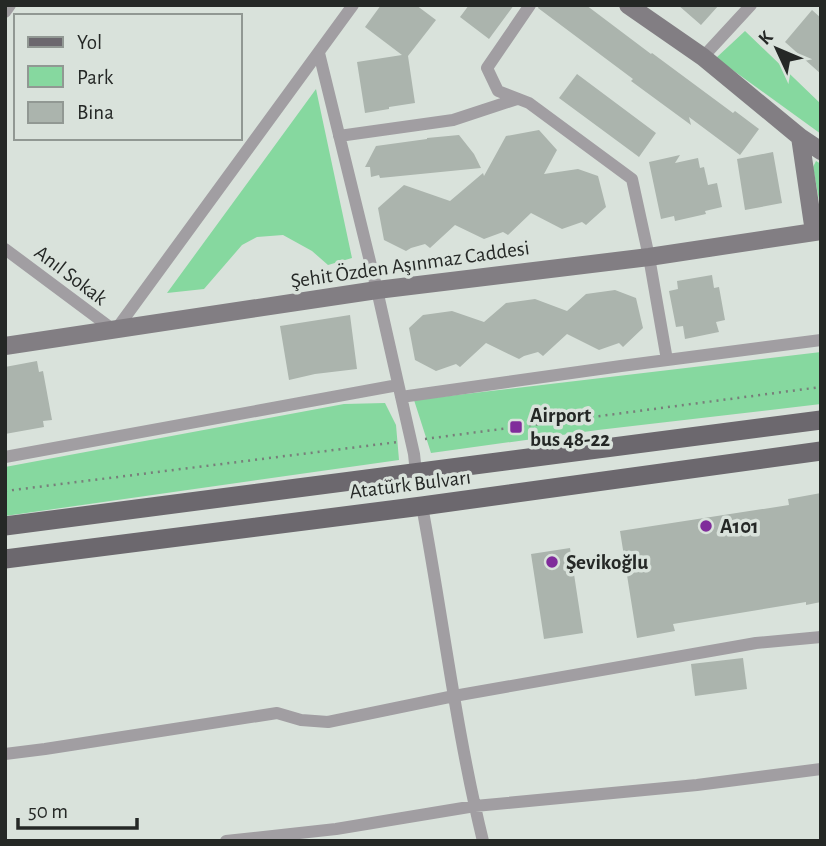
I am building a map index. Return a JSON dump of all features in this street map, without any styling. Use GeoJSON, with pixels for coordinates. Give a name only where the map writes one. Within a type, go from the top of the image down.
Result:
{"type":"FeatureCollection","features":[{"type":"Feature","properties":{"kind":"main road","name":"Atatürk Bulvarı"},"geometry":{"type":"LineString","coordinates":[[5,526],[821,420]]}},
{"type":"Feature","properties":{"kind":"main road","name":"Atatürk Bulvarı"},"geometry":{"type":"LineString","coordinates":[[5,559],[422,506],[821,451]]}},
{"type":"Feature","properties":{"kind":"main road"},"geometry":{"type":"LineString","coordinates":[[416,473],[422,506]]}},
{"type":"Feature","properties":{"kind":"street"},"geometry":{"type":"LineString","coordinates":[[5,12],[10,5]]}},
{"type":"Feature","properties":{"kind":"street"},"geometry":{"type":"LineString","coordinates":[[115,331],[353,5]]}},
{"type":"Feature","properties":{"kind":"street"},"geometry":{"type":"LineString","coordinates":[[530,5],[487,68],[498,91],[529,103],[632,179],[667,360]]}},
{"type":"Feature","properties":{"kind":"street"},"geometry":{"type":"LineString","coordinates":[[628,5],[703,57],[800,137],[821,151]]}},
{"type":"Feature","properties":{"kind":"street"},"geometry":{"type":"LineString","coordinates":[[703,57],[751,5]]}},
{"type":"Feature","properties":{"kind":"street"},"geometry":{"type":"LineString","coordinates":[[319,53],[377,290],[416,473]]}},
{"type":"Feature","properties":{"kind":"street"},"geometry":{"type":"LineString","coordinates":[[339,136],[453,120],[517,99]]}},
{"type":"Feature","properties":{"kind":"street"},"geometry":{"type":"LineString","coordinates":[[800,137],[817,232]]}},
{"type":"Feature","properties":{"kind":"street","name":"Şehit Özden Aşınmaz Caddesi"},"geometry":{"type":"LineString","coordinates":[[5,346],[377,290],[649,257],[817,232]]}},
{"type":"Feature","properties":{"kind":"street","name":"Anıl Sokak"},"geometry":{"type":"LineString","coordinates":[[5,249],[115,331]]}},
{"type":"Feature","properties":{"kind":"street"},"geometry":{"type":"LineString","coordinates":[[5,457],[400,391],[821,340]]}},
{"type":"Feature","properties":{"kind":"street"},"geometry":{"type":"LineString","coordinates":[[422,506],[454,696],[483,841]]}},
{"type":"Feature","properties":{"kind":"street"},"geometry":{"type":"LineString","coordinates":[[5,754],[277,713],[302,720],[328,722],[454,696],[756,643],[821,637]]}},
{"type":"Feature","properties":{"kind":"street"},"geometry":{"type":"LineString","coordinates":[[226,841],[336,829],[475,806],[697,785],[821,769]]}},
{"type":"Feature","properties":{"kind":"green space"},"geometry":{"type":"Polygon","coordinates":[[[745,31],[821,104],[821,134],[716,58],[745,31]]]}},
{"type":"Feature","properties":{"kind":"green space"},"geometry":{"type":"Polygon","coordinates":[[[316,89],[352,258],[328,265],[312,251],[283,235],[257,237],[242,245],[204,289],[167,293],[316,89]]]}},
{"type":"Feature","properties":{"kind":"green space"},"geometry":{"type":"Polygon","coordinates":[[[816,161],[821,164],[821,211],[813,167],[816,161]]]}},
{"type":"Feature","properties":{"kind":"green space"},"geometry":{"type":"Polygon","coordinates":[[[821,352],[821,404],[431,453],[414,400],[821,352]]]}},
{"type":"Feature","properties":{"kind":"green space"},"geometry":{"type":"Polygon","coordinates":[[[385,403],[396,425],[399,460],[5,516],[5,467],[344,404],[385,403]]]}},
{"type":"Feature","properties":{"kind":"building"},"geometry":{"type":"Polygon","coordinates":[[[381,5],[416,5],[436,20],[408,56],[415,103],[365,113],[357,62],[402,55],[365,27],[381,5]]]}},
{"type":"Feature","properties":{"kind":"building"},"geometry":{"type":"Polygon","coordinates":[[[469,5],[514,5],[489,39],[460,17],[469,5]]]}},
{"type":"Feature","properties":{"kind":"building"},"geometry":{"type":"Polygon","coordinates":[[[539,5],[586,5],[733,113],[735,111],[759,129],[740,155],[689,117],[691,125],[631,81],[633,79],[538,8],[539,5]]]}},
{"type":"Feature","properties":{"kind":"building"},"geometry":{"type":"Polygon","coordinates":[[[678,5],[719,5],[701,25],[678,5]]]}},
{"type":"Feature","properties":{"kind":"building"},"geometry":{"type":"Polygon","coordinates":[[[812,10],[821,18],[821,74],[785,42],[812,10]]]}},
{"type":"Feature","properties":{"kind":"building"},"geometry":{"type":"Polygon","coordinates":[[[577,74],[656,133],[639,157],[559,98],[577,74]]]}},
{"type":"Feature","properties":{"kind":"building"},"geometry":{"type":"Polygon","coordinates":[[[539,130],[557,150],[544,174],[578,169],[598,176],[606,207],[586,225],[582,222],[562,229],[531,213],[508,235],[503,232],[484,239],[455,225],[430,248],[425,244],[406,251],[384,240],[378,208],[404,185],[450,201],[483,173],[484,176],[506,136],[539,130]]]}},
{"type":"Feature","properties":{"kind":"building"},"geometry":{"type":"Polygon","coordinates":[[[459,135],[481,168],[380,178],[379,175],[371,177],[370,167],[365,167],[376,146],[459,135]]]}},
{"type":"Feature","properties":{"kind":"building"},"geometry":{"type":"Polygon","coordinates":[[[773,152],[782,203],[745,210],[737,159],[773,152]]]}},
{"type":"Feature","properties":{"kind":"building"},"geometry":{"type":"Polygon","coordinates":[[[680,155],[675,163],[698,158],[700,168],[704,167],[708,185],[717,183],[722,207],[705,211],[706,214],[675,221],[674,216],[661,219],[649,162],[680,155]]]}},
{"type":"Feature","properties":{"kind":"building"},"geometry":{"type":"Polygon","coordinates":[[[712,275],[714,288],[719,287],[725,320],[716,322],[719,332],[685,339],[683,326],[676,327],[669,291],[678,289],[677,281],[712,275]]]}},
{"type":"Feature","properties":{"kind":"building"},"geometry":{"type":"Polygon","coordinates":[[[615,290],[636,298],[643,328],[623,347],[619,343],[599,350],[567,334],[543,356],[538,352],[519,359],[486,343],[460,367],[456,364],[436,371],[415,360],[409,328],[423,315],[452,311],[484,322],[506,303],[535,299],[567,311],[586,294],[615,290]]]}},
{"type":"Feature","properties":{"kind":"building"},"geometry":{"type":"Polygon","coordinates":[[[350,315],[357,369],[289,380],[280,326],[350,315]]]}},
{"type":"Feature","properties":{"kind":"building"},"geometry":{"type":"Polygon","coordinates":[[[37,361],[39,372],[43,371],[52,420],[43,421],[44,427],[5,434],[5,367],[37,361]]]}},
{"type":"Feature","properties":{"kind":"building"},"geometry":{"type":"Polygon","coordinates":[[[821,493],[821,602],[806,605],[806,602],[673,624],[675,631],[637,638],[620,531],[789,505],[788,499],[821,493]]]}},
{"type":"Feature","properties":{"kind":"building"},"geometry":{"type":"Polygon","coordinates":[[[570,548],[583,633],[544,639],[531,554],[570,548]]]}},
{"type":"Feature","properties":{"kind":"building"},"geometry":{"type":"Polygon","coordinates":[[[743,658],[747,689],[695,696],[691,664],[743,658]]]}},
{"type":"Feature","properties":{"kind":"place","name":"Airport bus 48-22"},"geometry":{"type":"Point","coordinates":[516,427]}},
{"type":"Feature","properties":{"kind":"place","name":"A101"},"geometry":{"type":"Point","coordinates":[706,526]}},
{"type":"Feature","properties":{"kind":"place","name":"Şevikoğlu"},"geometry":{"type":"Point","coordinates":[552,562]}}]}
